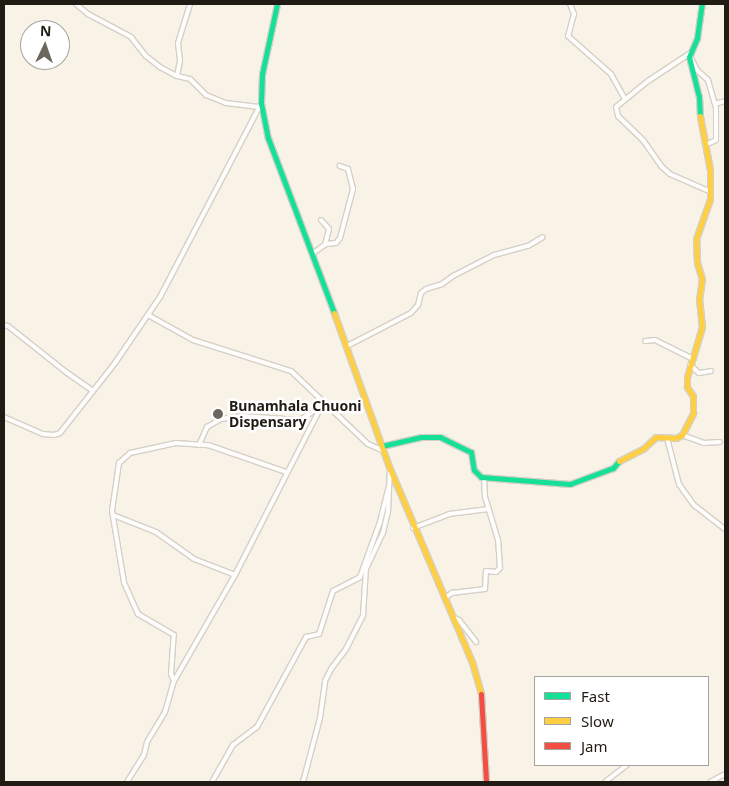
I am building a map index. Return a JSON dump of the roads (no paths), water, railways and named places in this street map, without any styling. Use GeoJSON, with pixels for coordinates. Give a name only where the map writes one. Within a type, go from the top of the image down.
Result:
{"type":"FeatureCollection","features":[{"type":"Feature","properties":{"kind":"street"},"geometry":{"type":"LineString","coordinates":[[76,4],[88,14],[131,38],[146,56],[160,67],[177,76],[190,79],[202,92],[212,98],[260,106]]}},
{"type":"Feature","properties":{"kind":"street"},"geometry":{"type":"LineString","coordinates":[[177,76],[180,60],[178,43],[190,4]]}},
{"type":"Feature","properties":{"kind":"street"},"geometry":{"type":"LineString","coordinates":[[277,4],[262,74],[260,106],[268,138],[347,346],[390,469],[472,662],[483,700],[486,782]]}},
{"type":"Feature","properties":{"kind":"street"},"geometry":{"type":"LineString","coordinates":[[570,4],[574,14],[568,36],[611,74],[625,99]]}},
{"type":"Feature","properties":{"kind":"street"},"geometry":{"type":"LineString","coordinates":[[702,4],[697,38],[689,54],[663,70],[617,105],[616,112],[644,140],[661,166],[670,174],[709,191]]}},
{"type":"Feature","properties":{"kind":"street"},"geometry":{"type":"LineString","coordinates":[[148,315],[193,340],[284,368],[298,376],[323,403],[368,444],[383,448],[422,437],[445,439],[471,452],[474,470],[484,478],[510,478],[549,484],[574,483],[614,467],[620,460],[644,448],[656,437],[676,438],[682,435],[692,418],[694,409],[694,396],[687,385],[691,358],[702,327],[699,300],[702,279],[696,249],[698,232],[710,198],[710,170],[700,123],[699,97],[689,54]]}},
{"type":"Feature","properties":{"kind":"street"},"geometry":{"type":"LineString","coordinates":[[689,54],[697,70],[708,80],[715,104],[716,140],[705,145]]}},
{"type":"Feature","properties":{"kind":"street"},"geometry":{"type":"LineString","coordinates":[[715,104],[725,101]]}},
{"type":"Feature","properties":{"kind":"street"},"geometry":{"type":"LineString","coordinates":[[4,417],[43,434],[57,435],[148,315],[168,282],[196,224],[260,106]]}},
{"type":"Feature","properties":{"kind":"street"},"geometry":{"type":"LineString","coordinates":[[312,254],[325,245],[339,240],[353,191],[348,169],[340,166]]}},
{"type":"Feature","properties":{"kind":"street"},"geometry":{"type":"LineString","coordinates":[[321,220],[329,229],[325,245]]}},
{"type":"Feature","properties":{"kind":"street"},"geometry":{"type":"LineString","coordinates":[[347,346],[411,313],[418,305],[421,292],[426,289],[442,284],[494,254],[528,246],[543,238]]}},
{"type":"Feature","properties":{"kind":"street"},"geometry":{"type":"LineString","coordinates":[[4,325],[8,326],[92,390]]}},
{"type":"Feature","properties":{"kind":"street"},"geometry":{"type":"LineString","coordinates":[[645,341],[655,340],[691,358]]}},
{"type":"Feature","properties":{"kind":"street"},"geometry":{"type":"LineString","coordinates":[[690,365],[699,373],[711,371]]}},
{"type":"Feature","properties":{"kind":"street"},"geometry":{"type":"LineString","coordinates":[[127,782],[144,754],[147,742],[165,712],[174,681],[235,575],[286,472],[323,403]]}},
{"type":"Feature","properties":{"kind":"street"},"geometry":{"type":"LineString","coordinates":[[199,445],[207,427],[221,419],[242,416],[300,420],[320,407]]}},
{"type":"Feature","properties":{"kind":"street"},"geometry":{"type":"LineString","coordinates":[[682,435],[704,443],[720,442]]}},
{"type":"Feature","properties":{"kind":"street"},"geometry":{"type":"LineString","coordinates":[[667,438],[679,484],[694,505],[725,529]]}},
{"type":"Feature","properties":{"kind":"street"},"geometry":{"type":"LineString","coordinates":[[174,681],[171,676],[174,635],[137,612],[124,582],[122,557],[113,515],[118,468],[123,457],[130,453],[172,443],[208,445],[286,472]]}},
{"type":"Feature","properties":{"kind":"street"},"geometry":{"type":"LineString","coordinates":[[303,782],[320,718],[325,680],[330,669],[346,650],[361,621],[366,569],[383,533],[388,512],[390,469]]}},
{"type":"Feature","properties":{"kind":"street"},"geometry":{"type":"LineString","coordinates":[[445,598],[456,593],[485,590],[486,571],[495,573],[500,568],[498,540],[484,490],[484,478]]}},
{"type":"Feature","properties":{"kind":"street"},"geometry":{"type":"LineString","coordinates":[[212,782],[233,745],[257,727],[307,636],[319,634],[333,591],[360,577],[389,487]]}},
{"type":"Feature","properties":{"kind":"street"},"geometry":{"type":"LineString","coordinates":[[414,528],[449,514],[489,509]]}},
{"type":"Feature","properties":{"kind":"street"},"geometry":{"type":"LineString","coordinates":[[113,515],[156,532],[194,559],[235,575]]}},
{"type":"Feature","properties":{"kind":"street"},"geometry":{"type":"LineString","coordinates":[[453,617],[459,620],[476,642]]}},
{"type":"Feature","properties":{"kind":"street"},"geometry":{"type":"LineString","coordinates":[[605,782],[626,766]]}},
{"type":"Feature","properties":{"kind":"street"},"geometry":{"type":"LineString","coordinates":[[710,782],[725,774]]}},
{"type":"Feature","properties":{"kind":"place","name":"Bunamhala Chuoni Dispensary"},"geometry":{"type":"Point","coordinates":[218,414]}}]}
